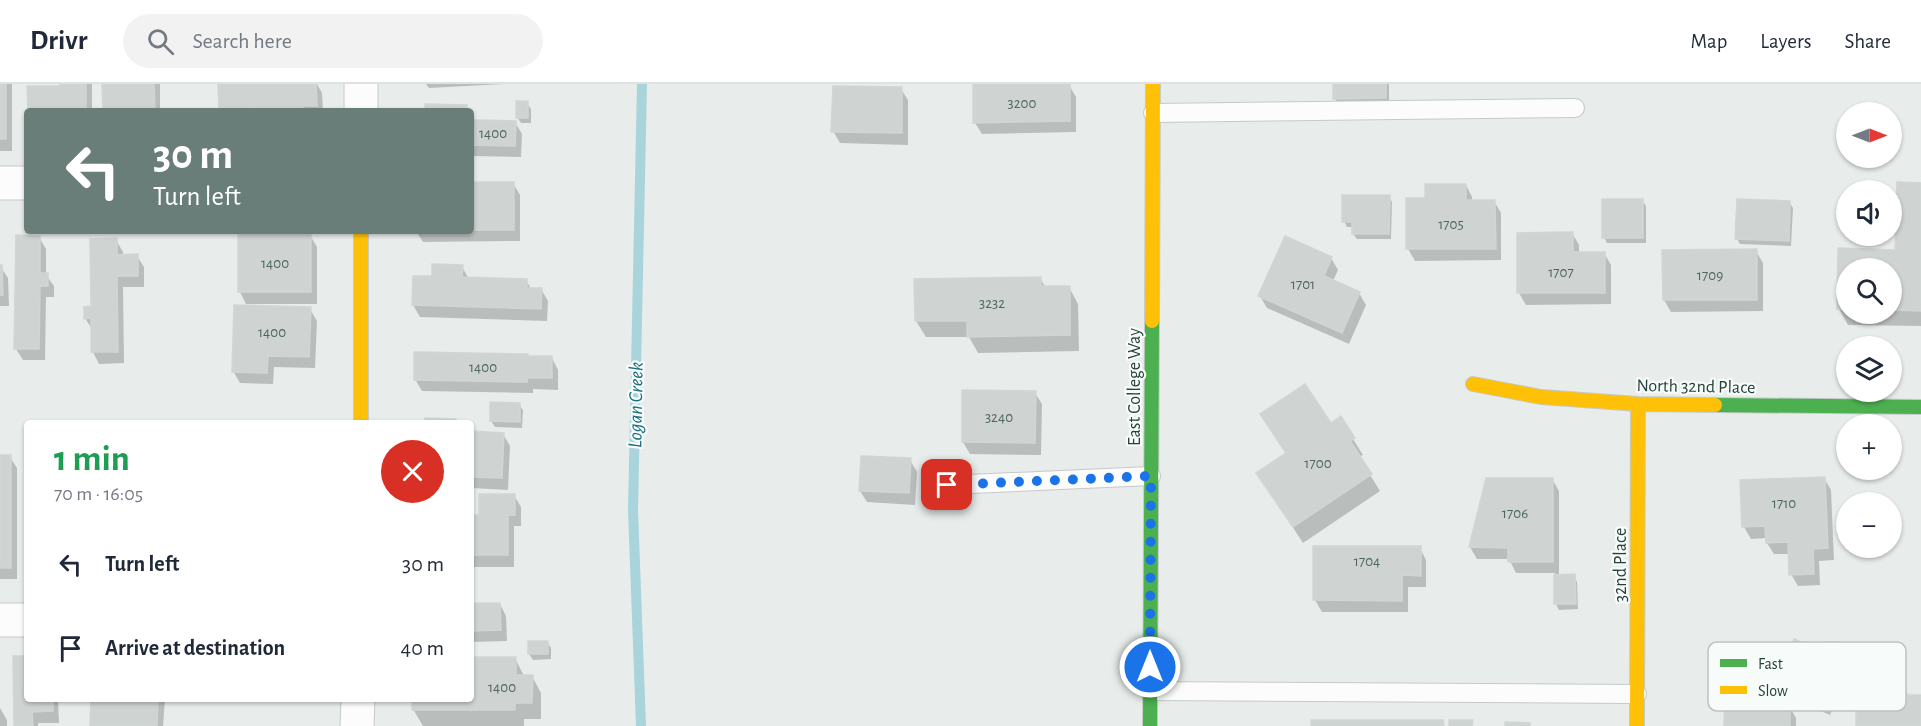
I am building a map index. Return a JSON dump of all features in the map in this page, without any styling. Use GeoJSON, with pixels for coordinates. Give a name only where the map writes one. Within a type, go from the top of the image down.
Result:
{"type":"FeatureCollection","features":[{"type":"Feature","properties":{"kind":"street"},"geometry":{"type":"LineString","coordinates":[[361,84],[361,108]]}},
{"type":"Feature","properties":{"kind":"street","name":"East College Way"},"geometry":{"type":"LineString","coordinates":[[1150,726],[1154,84]]}},
{"type":"Feature","properties":{"kind":"street"},"geometry":{"type":"LineString","coordinates":[[0,183],[24,183]]}},
{"type":"Feature","properties":{"kind":"street"},"geometry":{"type":"LineString","coordinates":[[361,234],[361,420]]}},
{"type":"Feature","properties":{"kind":"street","name":"North 32nd Place"},"geometry":{"type":"LineString","coordinates":[[1473,384],[1541,397],[1638,404],[1921,407]]}},
{"type":"Feature","properties":{"kind":"street","name":"32nd Place"},"geometry":{"type":"LineString","coordinates":[[1637,726],[1638,404]]}},
{"type":"Feature","properties":{"kind":"street"},"geometry":{"type":"LineString","coordinates":[[0,620],[24,620]]}},
{"type":"Feature","properties":{"kind":"street"},"geometry":{"type":"LineString","coordinates":[[357,726],[358,702]]}},
{"type":"Feature","properties":{"kind":"lane"},"geometry":{"type":"LineString","coordinates":[[1153,113],[1575,108]]}},
{"type":"Feature","properties":{"kind":"lane"},"geometry":{"type":"LineString","coordinates":[[947,485],[1151,476]]}},
{"type":"Feature","properties":{"kind":"lane"},"geometry":{"type":"LineString","coordinates":[[1150,691],[1637,694]]}},
{"type":"Feature","properties":{"kind":"building"},"geometry":{"type":"Polygon","coordinates":[[[0,84],[6,84],[6,139],[0,139],[0,84]]]}},
{"type":"Feature","properties":{"kind":"building"},"geometry":{"type":"Polygon","coordinates":[[[60,84],[86,84],[86,108],[28,108],[27,86],[60,86],[60,84]]]}},
{"type":"Feature","properties":{"kind":"building"},"geometry":{"type":"Polygon","coordinates":[[[102,84],[154,84],[155,108],[103,108],[102,84]]]}},
{"type":"Feature","properties":{"kind":"building"},"geometry":{"type":"Polygon","coordinates":[[[218,84],[316,84],[317,106],[219,108],[218,84]]]}},
{"type":"Feature","properties":{"kind":"building"},"geometry":{"type":"Polygon","coordinates":[[[973,84],[1070,84],[1070,121],[973,123],[973,84]]]}},
{"type":"Feature","properties":{"kind":"building"},"geometry":{"type":"Polygon","coordinates":[[[1333,84],[1386,84],[1386,98],[1333,99],[1333,84]]]}},
{"type":"Feature","properties":{"kind":"building"},"geometry":{"type":"Polygon","coordinates":[[[833,86],[902,87],[902,133],[831,132],[833,86]]]}},
{"type":"Feature","properties":{"kind":"building"},"geometry":{"type":"Polygon","coordinates":[[[516,101],[528,101],[528,118],[516,118],[516,101]]]}},
{"type":"Feature","properties":{"kind":"building"},"geometry":{"type":"Polygon","coordinates":[[[425,104],[467,105],[467,108],[425,108],[425,104]]]}},
{"type":"Feature","properties":{"kind":"building"},"geometry":{"type":"Polygon","coordinates":[[[474,120],[516,121],[515,146],[474,145],[474,120]]]}},
{"type":"Feature","properties":{"kind":"building"},"geometry":{"type":"Polygon","coordinates":[[[474,182],[514,182],[514,230],[474,230],[474,182]]]}},
{"type":"Feature","properties":{"kind":"building"},"geometry":{"type":"Polygon","coordinates":[[[1902,182],[1921,183],[1921,311],[1902,310],[1902,258],[1838,258],[1838,248],[1895,250],[1895,246],[1902,246],[1902,182]]]}},
{"type":"Feature","properties":{"kind":"building"},"geometry":{"type":"Polygon","coordinates":[[[1425,184],[1466,184],[1466,200],[1495,200],[1496,249],[1406,249],[1406,198],[1425,198],[1425,184]]]}},
{"type":"Feature","properties":{"kind":"building"},"geometry":{"type":"Polygon","coordinates":[[[1342,195],[1390,195],[1389,234],[1352,234],[1352,222],[1342,222],[1342,195]]]}},
{"type":"Feature","properties":{"kind":"building"},"geometry":{"type":"Polygon","coordinates":[[[1602,199],[1643,199],[1643,238],[1602,238],[1602,199]]]}},
{"type":"Feature","properties":{"kind":"building"},"geometry":{"type":"Polygon","coordinates":[[[1737,199],[1790,201],[1789,241],[1735,239],[1737,199]]]}},
{"type":"Feature","properties":{"kind":"building"},"geometry":{"type":"Polygon","coordinates":[[[1573,232],[1573,252],[1605,252],[1605,293],[1517,293],[1517,233],[1573,232]]]}},
{"type":"Feature","properties":{"kind":"building"},"geometry":{"type":"Polygon","coordinates":[[[238,234],[311,234],[311,292],[238,292],[238,234]]]}},
{"type":"Feature","properties":{"kind":"building"},"geometry":{"type":"Polygon","coordinates":[[[16,235],[40,236],[40,273],[48,273],[48,286],[40,286],[39,349],[14,349],[16,235]]]}},
{"type":"Feature","properties":{"kind":"building"},"geometry":{"type":"Polygon","coordinates":[[[1285,236],[1332,257],[1324,276],[1360,292],[1342,333],[1258,296],[1285,236]]]}},
{"type":"Feature","properties":{"kind":"building"},"geometry":{"type":"Polygon","coordinates":[[[117,238],[117,255],[138,254],[138,276],[117,276],[118,352],[91,352],[91,318],[84,319],[84,307],[91,306],[90,239],[117,238]]]}},
{"type":"Feature","properties":{"kind":"building"},"geometry":{"type":"Polygon","coordinates":[[[1757,249],[1757,300],[1663,300],[1662,250],[1757,249]]]}},
{"type":"Feature","properties":{"kind":"building"},"geometry":{"type":"Polygon","coordinates":[[[432,264],[463,265],[462,277],[527,279],[527,288],[542,288],[541,309],[412,305],[413,276],[432,276],[432,264]]]}},
{"type":"Feature","properties":{"kind":"building"},"geometry":{"type":"Polygon","coordinates":[[[0,265],[2,265],[3,295],[0,295],[0,265]]]}},
{"type":"Feature","properties":{"kind":"building"},"geometry":{"type":"Polygon","coordinates":[[[1041,277],[1041,286],[1070,286],[1070,335],[967,337],[967,321],[915,321],[914,279],[1041,277]]]}},
{"type":"Feature","properties":{"kind":"building"},"geometry":{"type":"Polygon","coordinates":[[[234,305],[311,307],[309,357],[268,356],[267,373],[232,372],[234,305]]]}},
{"type":"Feature","properties":{"kind":"building"},"geometry":{"type":"Polygon","coordinates":[[[414,352],[552,356],[552,378],[527,378],[527,382],[414,380],[414,352]]]}},
{"type":"Feature","properties":{"kind":"building"},"geometry":{"type":"Polygon","coordinates":[[[1305,384],[1331,423],[1341,416],[1355,438],[1350,441],[1372,474],[1293,527],[1256,473],[1286,453],[1260,414],[1305,384]]]}},
{"type":"Feature","properties":{"kind":"building"},"geometry":{"type":"Polygon","coordinates":[[[962,390],[1036,391],[1035,443],[962,442],[962,390]]]}},
{"type":"Feature","properties":{"kind":"building"},"geometry":{"type":"Polygon","coordinates":[[[490,402],[520,403],[520,422],[490,421],[490,402]]]}},
{"type":"Feature","properties":{"kind":"building"},"geometry":{"type":"Polygon","coordinates":[[[425,418],[456,419],[456,420],[425,420],[425,418]]]}},
{"type":"Feature","properties":{"kind":"building"},"geometry":{"type":"Polygon","coordinates":[[[474,431],[504,433],[502,478],[474,477],[474,431]]]}},
{"type":"Feature","properties":{"kind":"building"},"geometry":{"type":"Polygon","coordinates":[[[0,455],[11,455],[11,568],[0,568],[0,455]]]}},
{"type":"Feature","properties":{"kind":"building"},"geometry":{"type":"Polygon","coordinates":[[[861,456],[911,458],[909,493],[859,491],[861,456]]]}},
{"type":"Feature","properties":{"kind":"building"},"geometry":{"type":"Polygon","coordinates":[[[1825,477],[1828,548],[1813,549],[1814,574],[1789,575],[1788,542],[1766,543],[1765,526],[1742,527],[1740,480],[1825,477]]]}},
{"type":"Feature","properties":{"kind":"building"},"geometry":{"type":"Polygon","coordinates":[[[1486,478],[1553,478],[1553,562],[1508,562],[1508,548],[1469,547],[1486,478]]]}},
{"type":"Feature","properties":{"kind":"building"},"geometry":{"type":"Polygon","coordinates":[[[479,494],[515,494],[515,515],[508,515],[508,555],[474,555],[474,515],[479,515],[479,494]]]}},
{"type":"Feature","properties":{"kind":"building"},"geometry":{"type":"Polygon","coordinates":[[[1313,546],[1421,546],[1421,576],[1402,575],[1402,601],[1313,600],[1313,546]]]}},
{"type":"Feature","properties":{"kind":"building"},"geometry":{"type":"Polygon","coordinates":[[[1575,574],[1576,604],[1554,604],[1554,575],[1575,574]]]}},
{"type":"Feature","properties":{"kind":"building"},"geometry":{"type":"Polygon","coordinates":[[[474,603],[500,603],[501,630],[474,631],[474,603]]]}},
{"type":"Feature","properties":{"kind":"building"},"geometry":{"type":"Polygon","coordinates":[[[528,641],[548,641],[548,654],[528,654],[528,641]]]}},
{"type":"Feature","properties":{"kind":"building"},"geometry":{"type":"Polygon","coordinates":[[[13,656],[24,656],[24,702],[53,702],[53,711],[32,712],[33,726],[14,726],[13,656]]]}},
{"type":"Feature","properties":{"kind":"building"},"geometry":{"type":"Polygon","coordinates":[[[474,657],[516,657],[516,675],[533,675],[532,703],[515,703],[515,710],[412,710],[412,702],[474,702],[474,657]]]}},
{"type":"Feature","properties":{"kind":"building"},"geometry":{"type":"Polygon","coordinates":[[[1906,695],[1921,695],[1921,726],[1856,726],[1856,711],[1906,711],[1906,695]]]}},
{"type":"Feature","properties":{"kind":"building"},"geometry":{"type":"Polygon","coordinates":[[[91,702],[158,702],[157,726],[90,726],[91,702]]]}},
{"type":"Feature","properties":{"kind":"building"},"geometry":{"type":"Polygon","coordinates":[[[1724,711],[1790,711],[1790,726],[1724,726],[1724,711]]]}},
{"type":"Feature","properties":{"kind":"building"},"geometry":{"type":"Polygon","coordinates":[[[1311,720],[1443,720],[1444,726],[1311,726],[1311,720]]]}},
{"type":"Feature","properties":{"kind":"building"},"geometry":{"type":"Polygon","coordinates":[[[1449,720],[1473,720],[1472,726],[1449,726],[1449,720]]]}},
{"type":"Feature","properties":{"kind":"building"},"geometry":{"type":"Polygon","coordinates":[[[1505,722],[1530,723],[1530,726],[1505,726],[1505,722]]]}},
{"type":"Feature","properties":{"kind":"waterway","name":"Logan Creek"},"geometry":{"type":"LineString","coordinates":[[641,726],[633,510],[642,84]]}},
{"type":"Feature","properties":{"kind":"traffic: fast"},"geometry":{"type":"LineString","coordinates":[[1150,726],[1152,321]]}},
{"type":"Feature","properties":{"kind":"traffic: fast"},"geometry":{"type":"LineString","coordinates":[[1715,405],[1921,407]]}},
{"type":"Feature","properties":{"kind":"traffic: slow"},"geometry":{"type":"LineString","coordinates":[[1152,321],[1153,84]]}},
{"type":"Feature","properties":{"kind":"traffic: slow"},"geometry":{"type":"LineString","coordinates":[[361,234],[361,420]]}},
{"type":"Feature","properties":{"kind":"traffic: slow"},"geometry":{"type":"LineString","coordinates":[[1473,384],[1541,397],[1638,404],[1715,405]]}},
{"type":"Feature","properties":{"kind":"traffic: slow"},"geometry":{"type":"LineString","coordinates":[[1637,726],[1638,404]]}},
{"type":"Feature","properties":{"kind":"route"},"geometry":{"type":"LineString","coordinates":[[947,485],[1151,476],[1150,667]]}}]}
